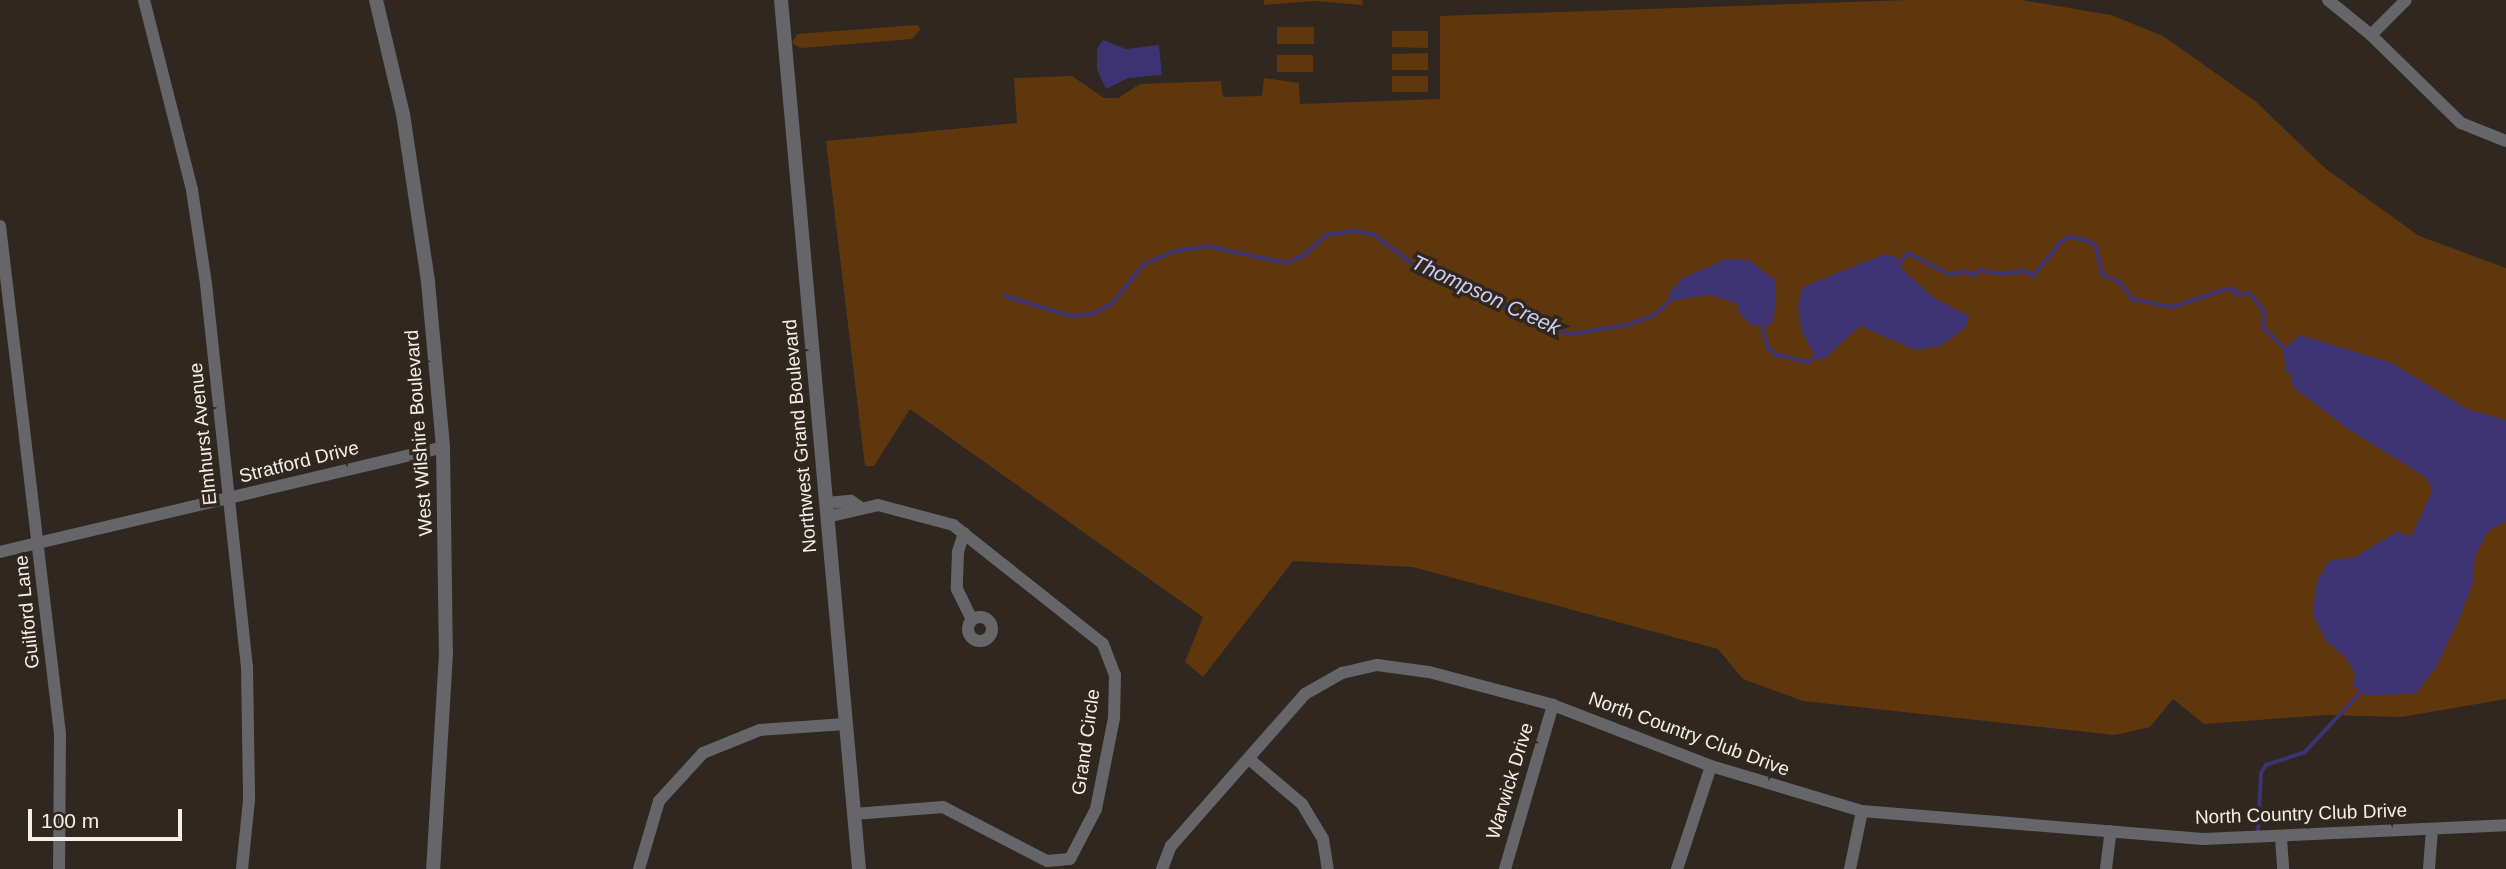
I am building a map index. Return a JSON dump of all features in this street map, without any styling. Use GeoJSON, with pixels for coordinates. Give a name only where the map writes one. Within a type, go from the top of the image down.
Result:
{"type":"FeatureCollection","features":[{"type":"Feature","properties":{"kind":"street","name":"Elmhurst Avenue"},"geometry":{"type":"LineString","coordinates":[[144,0],[192,190],[229,499],[247,667],[250,800],[242,869]]}},
{"type":"Feature","properties":{"kind":"street","name":"West Wilshire Boulevard"},"geometry":{"type":"LineString","coordinates":[[376,0],[406,131],[428,282],[443,447],[446,653],[433,869]]}},
{"type":"Feature","properties":{"kind":"street","name":"Northwest Grand Boulevard"},"geometry":{"type":"LineString","coordinates":[[781,0],[859,869]]}},
{"type":"Feature","properties":{"kind":"street"},"geometry":{"type":"LineString","coordinates":[[2328,0],[2371,35],[2461,123],[2506,141]]}},
{"type":"Feature","properties":{"kind":"street"},"geometry":{"type":"LineString","coordinates":[[2371,35],[2406,0]]}},
{"type":"Feature","properties":{"kind":"street","name":"Guilford Lane"},"geometry":{"type":"LineString","coordinates":[[0,226],[60,734],[59,869]]}},
{"type":"Feature","properties":{"kind":"street","name":"Stratford Drive"},"geometry":{"type":"LineString","coordinates":[[0,552],[38,546],[443,447]]}},
{"type":"Feature","properties":{"kind":"street","name":"Grand Circle"},"geometry":{"type":"LineString","coordinates":[[826,510],[851,514],[860,507],[924,514],[964,533],[1069,615],[1108,654],[1115,675],[1114,718],[1096,809],[1070,859],[1047,861],[943,807],[854,814]]}},
{"type":"Feature","properties":{"kind":"street"},"geometry":{"type":"LineString","coordinates":[[964,533],[957,552],[957,589],[972,620]]}},
{"type":"Feature","properties":{"kind":"street","name":"North Country Club Drive"},"geometry":{"type":"LineString","coordinates":[[1162,869],[1171,846],[1305,694],[1342,673],[1377,665],[1429,672],[1553,705],[1711,765],[1862,811],[2203,839],[2281,838],[2506,825]]}},
{"type":"Feature","properties":{"kind":"street","name":"Warwick Drive"},"geometry":{"type":"LineString","coordinates":[[1505,869],[1553,705]]}},
{"type":"Feature","properties":{"kind":"street"},"geometry":{"type":"LineString","coordinates":[[639,869],[659,801],[703,753],[760,730],[845,723]]}},
{"type":"Feature","properties":{"kind":"street"},"geometry":{"type":"LineString","coordinates":[[1249,759],[1302,804],[1323,839],[1328,869]]}},
{"type":"Feature","properties":{"kind":"street"},"geometry":{"type":"LineString","coordinates":[[1677,869],[1711,765]]}},
{"type":"Feature","properties":{"kind":"street"},"geometry":{"type":"LineString","coordinates":[[1850,869],[1862,811]]}},
{"type":"Feature","properties":{"kind":"street"},"geometry":{"type":"LineString","coordinates":[[2429,869],[2432,829]]}},
{"type":"Feature","properties":{"kind":"street"},"geometry":{"type":"LineString","coordinates":[[2106,869],[2111,831]]}},
{"type":"Feature","properties":{"kind":"street"},"geometry":{"type":"LineString","coordinates":[[2281,838],[2283,869]]}},
{"type":"Feature","properties":{"kind":"shaded area"},"geometry":{"type":"Polygon","coordinates":[[[1264,0],[1362,0],[1363,5],[1315,1],[1264,5],[1264,0]]]}},
{"type":"Feature","properties":{"kind":"shaded area"},"geometry":{"type":"Polygon","coordinates":[[[1909,0],[2021,0],[2111,15],[2163,36],[2255,101],[2326,169],[2419,236],[2506,268],[2506,699],[2401,717],[2325,715],[2204,724],[2173,699],[2150,727],[2115,735],[1803,701],[1743,679],[1718,649],[1413,567],[1293,561],[1203,677],[1185,662],[1203,617],[910,409],[874,466],[865,466],[826,141],[1017,123],[1014,78],[1072,76],[1104,98],[1118,98],[1140,84],[1221,81],[1223,97],[1262,96],[1264,78],[1299,83],[1300,104],[1440,99],[1440,16],[1909,0]]]}},
{"type":"Feature","properties":{"kind":"shaded area"},"geometry":{"type":"Polygon","coordinates":[[[917,25],[921,29],[912,39],[801,48],[792,43],[797,34],[917,25]]]}},
{"type":"Feature","properties":{"kind":"shaded area"},"geometry":{"type":"Polygon","coordinates":[[[1277,27],[1314,27],[1314,44],[1277,44],[1277,27]]]}},
{"type":"Feature","properties":{"kind":"shaded area"},"geometry":{"type":"Polygon","coordinates":[[[1392,31],[1428,31],[1428,48],[1392,47],[1392,31]]]}},
{"type":"Feature","properties":{"kind":"shaded area"},"geometry":{"type":"Polygon","coordinates":[[[1103,40],[1126,49],[1159,45],[1162,75],[1128,78],[1106,89],[1097,69],[1097,49],[1103,40]]]}},
{"type":"Feature","properties":{"kind":"shaded area"},"geometry":{"type":"Polygon","coordinates":[[[1428,53],[1428,70],[1392,70],[1392,54],[1428,53]]]}},
{"type":"Feature","properties":{"kind":"shaded area"},"geometry":{"type":"Polygon","coordinates":[[[1277,55],[1313,55],[1313,72],[1277,72],[1277,55]]]}},
{"type":"Feature","properties":{"kind":"shaded area"},"geometry":{"type":"Polygon","coordinates":[[[1392,76],[1428,76],[1428,92],[1392,92],[1392,76]]]}},
{"type":"Feature","properties":{"kind":"shaded area"},"geometry":{"type":"Polygon","coordinates":[[[1885,254],[1897,257],[1904,271],[1933,297],[1969,316],[1966,327],[1941,346],[1915,350],[1860,326],[1823,360],[1816,358],[1802,332],[1798,307],[1802,287],[1885,254]]]}},
{"type":"Feature","properties":{"kind":"shaded area"},"geometry":{"type":"Polygon","coordinates":[[[1726,259],[1749,260],[1775,280],[1773,321],[1766,327],[1752,325],[1740,315],[1737,304],[1711,295],[1669,301],[1669,292],[1683,278],[1726,259]]]}},
{"type":"Feature","properties":{"kind":"shaded area"},"geometry":{"type":"Polygon","coordinates":[[[2300,335],[2392,363],[2467,409],[2506,420],[2506,521],[2488,531],[2475,556],[2473,582],[2460,617],[2435,669],[2416,693],[2367,696],[2353,685],[2355,674],[2346,658],[2326,641],[2314,617],[2314,603],[2317,581],[2329,561],[2355,557],[2398,531],[2411,537],[2432,491],[2427,478],[2348,429],[2293,387],[2285,348],[2300,335]]]}},
{"type":"Feature","properties":{"kind":"waterway","name":"Thompson Creek"},"geometry":{"type":"LineString","coordinates":[[1005,296],[1071,316],[1093,314],[1112,304],[1144,264],[1176,251],[1207,246],[1286,263],[1303,256],[1326,235],[1356,231],[1375,235],[1418,268],[1465,282],[1515,313],[1571,334],[1628,325],[1654,315],[1673,298]]}},
{"type":"Feature","properties":{"kind":"waterway","name":"Thompson Creek"},"geometry":{"type":"LineString","coordinates":[[1898,265],[1908,253],[1951,275],[1963,271],[1975,275],[1980,270],[2000,274],[2026,271],[2033,276],[2061,242],[2069,237],[2086,240],[2096,245],[2103,275],[2120,282],[2133,299],[2172,307],[2226,289],[2235,289],[2236,295],[2250,293],[2265,312],[2264,328],[2285,348],[2289,372]]}},
{"type":"Feature","properties":{"kind":"waterway","name":"Thompson Creek"},"geometry":{"type":"LineString","coordinates":[[1762,324],[1768,348],[1778,355],[1807,362],[1818,356]]}},
{"type":"Feature","properties":{"kind":"waterway"},"geometry":{"type":"LineString","coordinates":[[2258,831],[2261,773],[2266,765],[2304,753],[2363,690]]}}]}
